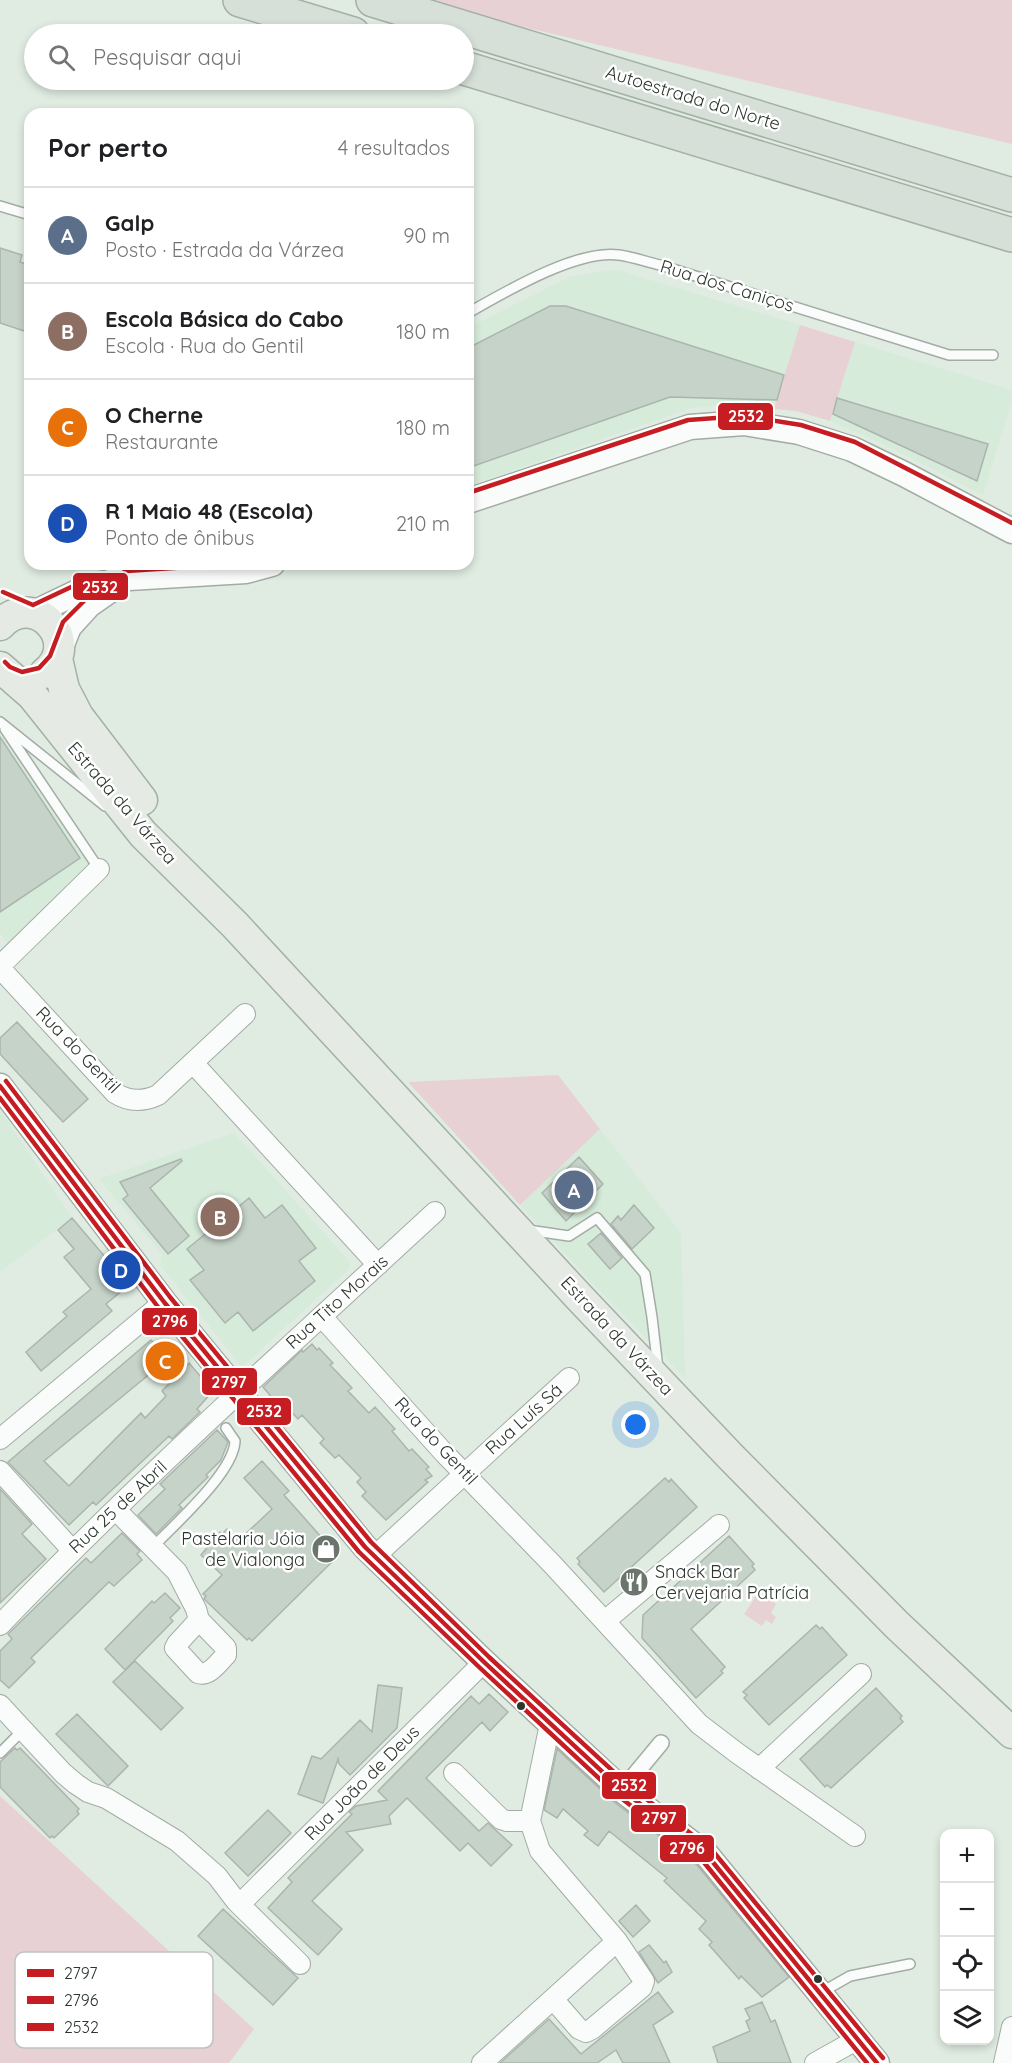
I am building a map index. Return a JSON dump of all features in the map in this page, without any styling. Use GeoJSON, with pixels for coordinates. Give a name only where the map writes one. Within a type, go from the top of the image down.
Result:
{"type":"FeatureCollection","features":[{"type":"Feature","properties":{"kind":"highway"},"geometry":{"type":"LineString","coordinates":[[240,0],[320,24]]}},
{"type":"Feature","properties":{"kind":"highway","name":"Autoestrada do Norte"},"geometry":{"type":"LineString","coordinates":[[373,0],[452,24]]}},
{"type":"Feature","properties":{"kind":"highway","name":"Autoestrada do Norte"},"geometry":{"type":"LineString","coordinates":[[474,31],[1012,195]]}},
{"type":"Feature","properties":{"kind":"highway"},"geometry":{"type":"LineString","coordinates":[[474,71],[1012,235]]}},
{"type":"Feature","properties":{"kind":"main road","name":"Estrada da Várzea"},"geometry":{"type":"LineString","coordinates":[[15,612],[41,615],[55,630],[64,689],[78,716],[235,925]]}},
{"type":"Feature","properties":{"kind":"main road","name":"Estrada da Várzea"},"geometry":{"type":"LineString","coordinates":[[7,672],[21,679],[36,678],[48,670],[58,656]]}},
{"type":"Feature","properties":{"kind":"main road","name":"Estrada da Várzea"},"geometry":{"type":"LineString","coordinates":[[7,672],[32,695],[143,834],[235,925],[659,1380],[897,1625],[1012,1733]]}},
{"type":"Feature","properties":{"kind":"street"},"geometry":{"type":"LineString","coordinates":[[474,499],[690,427],[744,423],[799,432],[852,449],[1012,531]]}},
{"type":"Feature","properties":{"kind":"street"},"geometry":{"type":"LineString","coordinates":[[15,612],[88,587],[129,578],[246,570]]}},
{"type":"Feature","properties":{"kind":"street"},"geometry":{"type":"LineString","coordinates":[[58,656],[69,627],[82,612],[100,596],[129,578]]}},
{"type":"Feature","properties":{"kind":"street"},"geometry":{"type":"LineString","coordinates":[[0,967],[99,869]]}},
{"type":"Feature","properties":{"kind":"street","name":"Rua do Gentil"},"geometry":{"type":"LineString","coordinates":[[0,967],[120,1096],[138,1100],[158,1095],[245,1014]]}},
{"type":"Feature","properties":{"kind":"street"},"geometry":{"type":"LineString","coordinates":[[193,1063],[378,1264]]}},
{"type":"Feature","properties":{"kind":"street"},"geometry":{"type":"LineString","coordinates":[[0,1086],[164,1302],[374,1557],[622,1790],[706,1855],[878,2063]]}},
{"type":"Feature","properties":{"kind":"street","name":"Rua Tito Morais"},"geometry":{"type":"LineString","coordinates":[[238,1392],[435,1212]]}},
{"type":"Feature","properties":{"kind":"street"},"geometry":{"type":"LineString","coordinates":[[0,1438],[164,1302]]}},
{"type":"Feature","properties":{"kind":"street","name":"Rua do Gentil"},"geometry":{"type":"LineString","coordinates":[[322,1317],[464,1473],[552,1563],[699,1724],[855,1836]]}},
{"type":"Feature","properties":{"kind":"street","name":"Rua Luís Sá"},"geometry":{"type":"LineString","coordinates":[[374,1557],[569,1378]]}},
{"type":"Feature","properties":{"kind":"street","name":"Rua 25 de Abril"},"geometry":{"type":"LineString","coordinates":[[0,1625],[72,1550],[238,1392]]}},
{"type":"Feature","properties":{"kind":"street"},"geometry":{"type":"LineString","coordinates":[[0,1471],[72,1550]]}},
{"type":"Feature","properties":{"kind":"street"},"geometry":{"type":"LineString","coordinates":[[116,1510],[154,1546],[177,1572],[196,1609],[199,1620]]}},
{"type":"Feature","properties":{"kind":"street"},"geometry":{"type":"LineString","coordinates":[[605,1621],[719,1525]]}},
{"type":"Feature","properties":{"kind":"street","name":"Rua João de Deus"},"geometry":{"type":"LineString","coordinates":[[240,1904],[484,1662]]}},
{"type":"Feature","properties":{"kind":"street"},"geometry":{"type":"LineString","coordinates":[[759,1769],[861,1674]]}},
{"type":"Feature","properties":{"kind":"street"},"geometry":{"type":"LineString","coordinates":[[0,1705],[76,1784],[88,1792],[106,1798],[177,1841],[218,1876],[240,1904],[300,1964]]}},
{"type":"Feature","properties":{"kind":"street"},"geometry":{"type":"LineString","coordinates":[[550,1724],[530,1821],[540,1851],[617,1941],[643,1977],[642,1987],[586,2032],[579,2029],[553,1999]]}},
{"type":"Feature","properties":{"kind":"street"},"geometry":{"type":"LineString","coordinates":[[622,1790],[662,1743]]}},
{"type":"Feature","properties":{"kind":"street"},"geometry":{"type":"LineString","coordinates":[[454,1773],[501,1819],[530,1821]]}},
{"type":"Feature","properties":{"kind":"street"},"geometry":{"type":"LineString","coordinates":[[482,2063],[617,1941]]}},
{"type":"Feature","properties":{"kind":"street"},"geometry":{"type":"LineString","coordinates":[[815,2063],[858,2038]]}},
{"type":"Feature","properties":{"kind":"street"},"geometry":{"type":"LineString","coordinates":[[1004,2063],[1011,2038]]}},
{"type":"Feature","properties":{"kind":"lane"},"geometry":{"type":"LineString","coordinates":[[0,206],[24,213]]}},
{"type":"Feature","properties":{"kind":"lane","name":"Rua dos Caniços"},"geometry":{"type":"LineString","coordinates":[[474,310],[557,268],[586,257],[617,254],[660,265],[949,355],[993,355]]}},
{"type":"Feature","properties":{"kind":"lane"},"geometry":{"type":"LineString","coordinates":[[0,722],[143,834]]}},
{"type":"Feature","properties":{"kind":"lane"},"geometry":{"type":"LineString","coordinates":[[0,722],[99,869]]}},
{"type":"Feature","properties":{"kind":"lane"},"geometry":{"type":"LineString","coordinates":[[515,1227],[568,1236],[597,1218],[645,1275],[659,1380]]}},
{"type":"Feature","properties":{"kind":"lane"},"geometry":{"type":"LineString","coordinates":[[154,1546],[219,1476],[231,1458],[234,1441],[226,1428]]}},
{"type":"Feature","properties":{"kind":"lane"},"geometry":{"type":"LineString","coordinates":[[0,1753],[23,1730]]}},
{"type":"Feature","properties":{"kind":"lane"},"geometry":{"type":"LineString","coordinates":[[821,1992],[850,1976],[910,1964]]}},
{"type":"Feature","properties":{"kind":"shaded area"},"geometry":{"type":"Polygon","coordinates":[[[411,0],[1012,0],[1012,144],[411,0]]]}},
{"type":"Feature","properties":{"kind":"shaded area"},"geometry":{"type":"Polygon","coordinates":[[[609,270],[621,271],[800,325],[774,409],[738,404],[691,408],[474,484],[474,325],[569,277],[609,270]]]}},
{"type":"Feature","properties":{"kind":"shaded area"},"geometry":{"type":"Polygon","coordinates":[[[800,325],[855,342],[830,421],[796,411],[774,409],[800,325]]]}},
{"type":"Feature","properties":{"kind":"shaded area"},"geometry":{"type":"Polygon","coordinates":[[[855,342],[1012,390],[1012,401],[983,495],[883,444],[830,421],[855,342]]]}},
{"type":"Feature","properties":{"kind":"shaded area"},"geometry":{"type":"Polygon","coordinates":[[[0,731],[91,867],[7,943],[0,933],[0,731]]]}},
{"type":"Feature","properties":{"kind":"shaded area"},"geometry":{"type":"Polygon","coordinates":[[[558,1075],[600,1129],[520,1205],[408,1082],[558,1075]]]}},
{"type":"Feature","properties":{"kind":"shaded area"},"geometry":{"type":"Polygon","coordinates":[[[0,1110],[72,1218],[0,1272],[0,1110]]]}},
{"type":"Feature","properties":{"kind":"shaded area"},"geometry":{"type":"Polygon","coordinates":[[[600,1129],[681,1233],[685,1378],[520,1205],[600,1129]]]}},
{"type":"Feature","properties":{"kind":"shaded area"},"geometry":{"type":"Polygon","coordinates":[[[234,1133],[349,1261],[349,1269],[242,1367],[160,1265],[162,1254],[99,1179],[234,1133]]]}},
{"type":"Feature","properties":{"kind":"shaded area"},"geometry":{"type":"Polygon","coordinates":[[[758,1593],[776,1604],[771,1613],[776,1617],[772,1624],[766,1620],[762,1626],[744,1614],[758,1593]]]}},
{"type":"Feature","properties":{"kind":"shaded area"},"geometry":{"type":"Polygon","coordinates":[[[0,1796],[170,1952],[15,1952],[15,2048],[213,2048],[213,1991],[254,2029],[229,2063],[0,2063],[0,1796]]]}},
{"type":"Feature","properties":{"kind":"building"},"geometry":{"type":"Polygon","coordinates":[[[0,248],[22,255],[20,262],[24,263],[24,331],[0,323],[0,248]]]}},
{"type":"Feature","properties":{"kind":"building"},"geometry":{"type":"Polygon","coordinates":[[[550,306],[566,306],[784,375],[777,400],[670,397],[474,466],[474,345],[550,306]]]}},
{"type":"Feature","properties":{"kind":"building"},"geometry":{"type":"Polygon","coordinates":[[[837,398],[988,444],[977,481],[833,414],[837,398]]]}},
{"type":"Feature","properties":{"kind":"building"},"geometry":{"type":"Polygon","coordinates":[[[0,737],[80,858],[0,912],[0,737]]]}},
{"type":"Feature","properties":{"kind":"building"},"geometry":{"type":"Polygon","coordinates":[[[17,1022],[88,1099],[63,1122],[0,1054],[0,1038],[17,1022]]]}},
{"type":"Feature","properties":{"kind":"building"},"geometry":{"type":"Polygon","coordinates":[[[579,1157],[603,1184],[566,1221],[542,1193],[579,1157]]]}},
{"type":"Feature","properties":{"kind":"building"},"geometry":{"type":"Polygon","coordinates":[[[181,1159],[182,1161],[150,1188],[189,1236],[168,1254],[123,1199],[128,1195],[120,1182],[181,1159]]]}},
{"type":"Feature","properties":{"kind":"building"},"geometry":{"type":"Polygon","coordinates":[[[249,1198],[265,1218],[282,1205],[316,1248],[299,1261],[315,1281],[253,1331],[238,1312],[225,1323],[190,1280],[204,1270],[187,1249],[249,1198]]]}},
{"type":"Feature","properties":{"kind":"building"},"geometry":{"type":"Polygon","coordinates":[[[634,1205],[654,1228],[632,1249],[611,1224],[618,1216],[621,1220],[634,1205]]]}},
{"type":"Feature","properties":{"kind":"building"},"geometry":{"type":"Polygon","coordinates":[[[72,1218],[129,1285],[106,1304],[112,1311],[41,1371],[26,1352],[67,1316],[63,1312],[91,1289],[64,1257],[74,1249],[58,1230],[72,1218]]]}},
{"type":"Feature","properties":{"kind":"building"},"geometry":{"type":"Polygon","coordinates":[[[601,1233],[622,1258],[610,1269],[588,1244],[601,1233]]]}},
{"type":"Feature","properties":{"kind":"building"},"geometry":{"type":"Polygon","coordinates":[[[151,1340],[169,1358],[44,1461],[69,1486],[141,1413],[145,1418],[166,1396],[162,1391],[189,1363],[213,1391],[197,1409],[200,1412],[172,1439],[169,1436],[96,1505],[93,1502],[69,1525],[8,1462],[151,1340]]]}},
{"type":"Feature","properties":{"kind":"building"},"geometry":{"type":"Polygon","coordinates":[[[312,1344],[333,1363],[330,1365],[352,1388],[348,1391],[369,1413],[375,1407],[395,1429],[392,1431],[409,1451],[412,1449],[429,1467],[426,1469],[432,1476],[425,1480],[428,1482],[386,1520],[362,1496],[366,1492],[357,1482],[361,1478],[339,1455],[335,1458],[320,1443],[324,1439],[302,1415],[298,1419],[289,1409],[285,1413],[263,1387],[302,1350],[303,1352],[312,1344]]]}},
{"type":"Feature","properties":{"kind":"building"},"geometry":{"type":"Polygon","coordinates":[[[217,1430],[228,1442],[221,1460],[206,1475],[208,1477],[179,1505],[182,1508],[156,1534],[138,1515],[165,1489],[160,1484],[217,1430]]]}},
{"type":"Feature","properties":{"kind":"building"},"geometry":{"type":"Polygon","coordinates":[[[262,1461],[289,1491],[284,1495],[338,1556],[252,1641],[249,1638],[247,1640],[204,1599],[206,1596],[203,1594],[222,1575],[201,1555],[220,1532],[222,1534],[227,1529],[239,1540],[272,1509],[244,1478],[262,1461]]]}},
{"type":"Feature","properties":{"kind":"building"},"geometry":{"type":"Polygon","coordinates":[[[665,1478],[669,1482],[671,1479],[697,1507],[604,1592],[578,1564],[580,1562],[577,1558],[665,1478]]]}},
{"type":"Feature","properties":{"kind":"building"},"geometry":{"type":"Polygon","coordinates":[[[0,1489],[32,1524],[22,1534],[46,1559],[0,1603],[0,1489]]]}},
{"type":"Feature","properties":{"kind":"building"},"geometry":{"type":"Polygon","coordinates":[[[122,1533],[140,1551],[137,1554],[142,1560],[114,1586],[109,1582],[31,1658],[35,1662],[9,1688],[0,1680],[0,1651],[12,1639],[8,1634],[86,1558],[91,1563],[122,1533]]]}},
{"type":"Feature","properties":{"kind":"building"},"geometry":{"type":"Polygon","coordinates":[[[729,1536],[754,1564],[752,1566],[755,1570],[691,1629],[725,1667],[721,1671],[723,1673],[696,1698],[642,1638],[643,1615],[729,1536]]]}},
{"type":"Feature","properties":{"kind":"building"},"geometry":{"type":"Polygon","coordinates":[[[165,1593],[180,1608],[170,1618],[173,1621],[125,1670],[105,1649],[152,1601],[154,1603],[165,1593]]]}},
{"type":"Feature","properties":{"kind":"building"},"geometry":{"type":"Polygon","coordinates":[[[816,1625],[820,1629],[822,1627],[847,1655],[769,1725],[744,1698],[747,1695],[743,1692],[816,1625]]]}},
{"type":"Feature","properties":{"kind":"building"},"geometry":{"type":"Polygon","coordinates":[[[135,1661],[183,1708],[161,1730],[113,1682],[135,1661]]]}},
{"type":"Feature","properties":{"kind":"building"},"geometry":{"type":"Polygon","coordinates":[[[378,1685],[402,1688],[397,1728],[350,1775],[339,1764],[338,1759],[323,1803],[298,1794],[312,1756],[321,1759],[360,1720],[372,1732],[378,1685]]]}},
{"type":"Feature","properties":{"kind":"building"},"geometry":{"type":"Polygon","coordinates":[[[876,1688],[902,1716],[900,1718],[903,1722],[831,1788],[827,1785],[825,1787],[800,1759],[876,1688]]]}},
{"type":"Feature","properties":{"kind":"building"},"geometry":{"type":"Polygon","coordinates":[[[489,1694],[508,1712],[490,1731],[482,1722],[426,1778],[479,1831],[488,1823],[512,1845],[491,1866],[468,1843],[460,1851],[407,1798],[389,1816],[391,1824],[346,1832],[363,1850],[312,1901],[342,1929],[318,1955],[268,1908],[292,1882],[288,1878],[352,1814],[349,1812],[356,1806],[387,1800],[378,1791],[471,1696],[479,1704],[489,1694]]]}},
{"type":"Feature","properties":{"kind":"building"},"geometry":{"type":"Polygon","coordinates":[[[77,1714],[128,1766],[108,1786],[56,1734],[77,1714]]]}},
{"type":"Feature","properties":{"kind":"building"},"geometry":{"type":"Polygon","coordinates":[[[15,1748],[17,1750],[20,1748],[79,1809],[77,1811],[79,1814],[54,1838],[52,1836],[50,1838],[0,1787],[0,1762],[15,1748]]]}},
{"type":"Feature","properties":{"kind":"building"},"geometry":{"type":"Polygon","coordinates":[[[557,1749],[613,1801],[697,1865],[789,1977],[762,1997],[741,1976],[739,1979],[709,1945],[712,1942],[699,1929],[706,1921],[664,1881],[667,1878],[609,1831],[598,1846],[584,1835],[588,1831],[563,1809],[557,1818],[544,1810],[557,1749]]]}},
{"type":"Feature","properties":{"kind":"building"},"geometry":{"type":"Polygon","coordinates":[[[268,1810],[291,1833],[248,1876],[225,1853],[268,1810]]]}},
{"type":"Feature","properties":{"kind":"building"},"geometry":{"type":"Polygon","coordinates":[[[636,1905],[650,1921],[633,1937],[619,1921],[636,1905]]]}},
{"type":"Feature","properties":{"kind":"building"},"geometry":{"type":"Polygon","coordinates":[[[223,1909],[298,1978],[273,2005],[198,1936],[223,1909]]]}},
{"type":"Feature","properties":{"kind":"building"},"geometry":{"type":"Polygon","coordinates":[[[649,1945],[664,1963],[666,1961],[672,1972],[658,1983],[639,1952],[649,1945]]]}},
{"type":"Feature","properties":{"kind":"building"},"geometry":{"type":"Polygon","coordinates":[[[658,1992],[673,2012],[653,2025],[670,2063],[623,2063],[616,2050],[597,2063],[500,2063],[549,2019],[581,2054],[658,1992]]]}},
{"type":"Feature","properties":{"kind":"building"},"geometry":{"type":"Polygon","coordinates":[[[762,2002],[771,2022],[775,2020],[791,2063],[718,2063],[713,2047],[750,2031],[746,2021],[750,2019],[745,2009],[762,2002]]]}},
{"type":"Feature","properties":{"kind":"transit line","name":"2532"},"geometry":{"type":"LineString","coordinates":[[474,491],[688,420],[744,416],[801,425],[855,442],[1012,523]]}},
{"type":"Feature","properties":{"kind":"transit line","name":"2532"},"geometry":{"type":"LineString","coordinates":[[5,662],[22,672],[39,668],[50,656],[63,622],[95,590],[126,571],[142,570]]}},
{"type":"Feature","properties":{"kind":"transit line","name":"2532"},"geometry":{"type":"LineString","coordinates":[[3,592],[33,605],[86,580],[112,574]]}},
{"type":"Feature","properties":{"kind":"transit line","name":"2532"},"geometry":{"type":"LineString","coordinates":[[6,1081],[170,1297],[371,1542],[489,1657],[627,1784],[712,1850],[883,2058]]}},
{"type":"Feature","properties":{"kind":"transit line","name":"2797"},"geometry":{"type":"LineString","coordinates":[[0,1086],[164,1302],[365,1547],[484,1662],[622,1790],[707,1855],[877,2063]]}},
{"type":"Feature","properties":{"kind":"transit line","name":"2796"},"geometry":{"type":"LineString","coordinates":[[0,1098],[158,1307],[359,1552],[617,1795],[702,1860],[867,2063]]}},
{"type":"Feature","properties":{"kind":"place","name":"Galp"},"geometry":{"type":"Point","coordinates":[574,1190]}},
{"type":"Feature","properties":{"kind":"place","name":"Escola Básica do Cabo"},"geometry":{"type":"Point","coordinates":[220,1217]}},
{"type":"Feature","properties":{"kind":"place","name":"R 1 Maio 48 (Escola)"},"geometry":{"type":"Point","coordinates":[121,1270]}},
{"type":"Feature","properties":{"kind":"place","name":"O Cherne"},"geometry":{"type":"Point","coordinates":[165,1361]}},
{"type":"Feature","properties":{"kind":"place","name":"Pastelaria Jóia de Vialonga"},"geometry":{"type":"Point","coordinates":[326,1549]}},
{"type":"Feature","properties":{"kind":"place","name":"Snack Bar Cervejaria Patrícia"},"geometry":{"type":"Point","coordinates":[634,1582]}}]}
